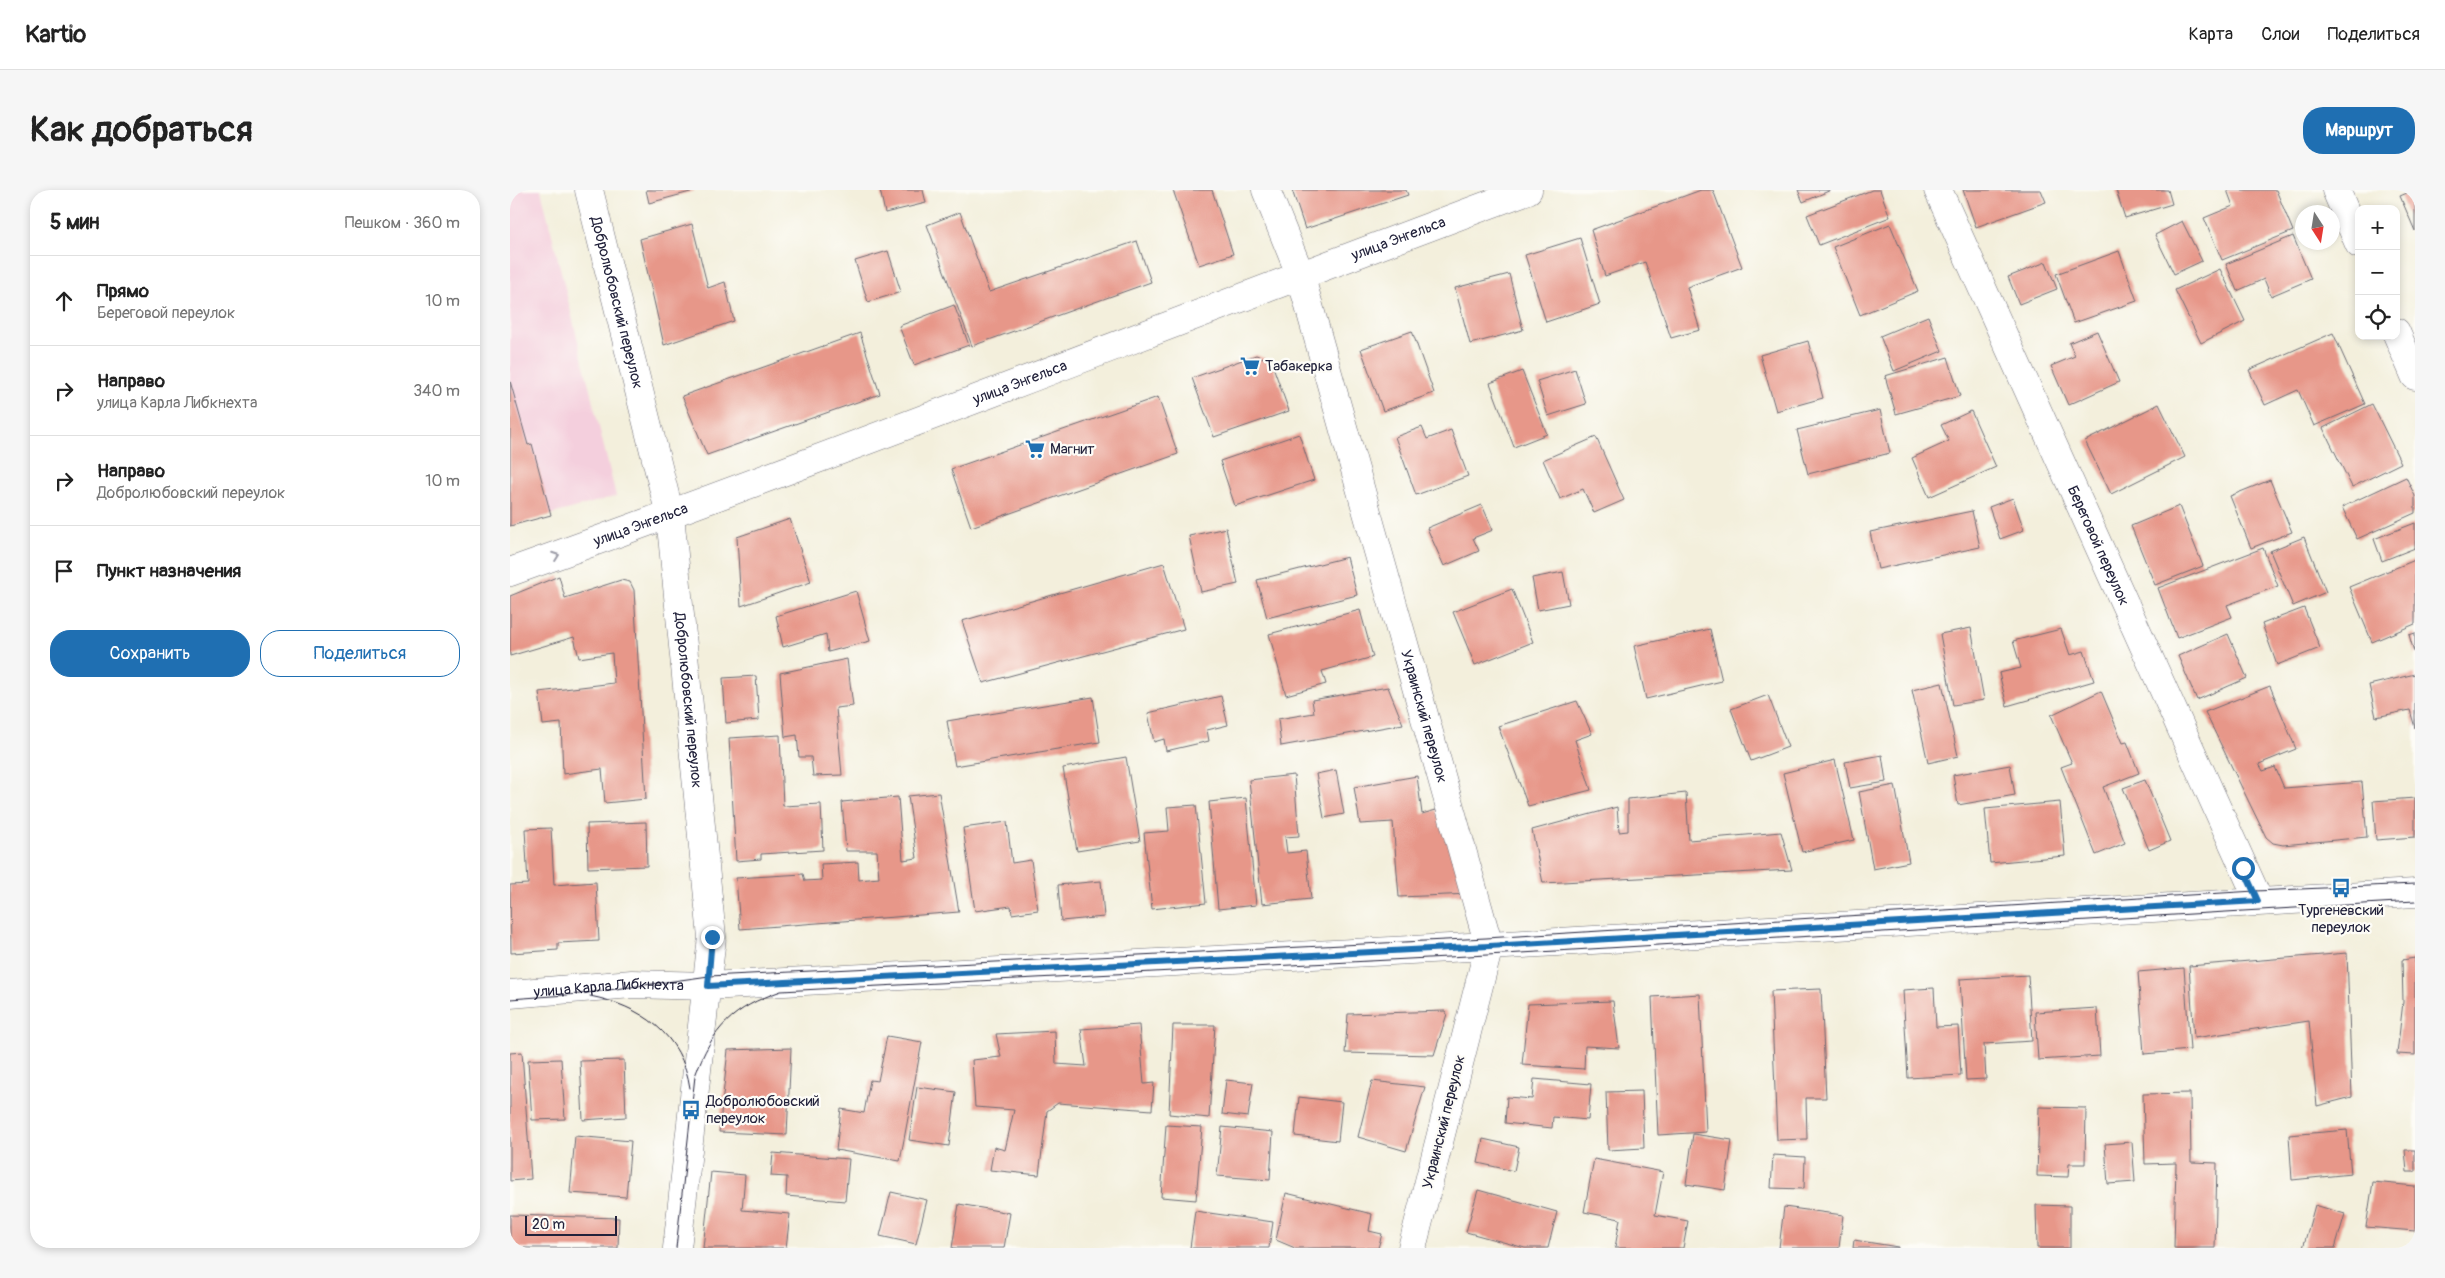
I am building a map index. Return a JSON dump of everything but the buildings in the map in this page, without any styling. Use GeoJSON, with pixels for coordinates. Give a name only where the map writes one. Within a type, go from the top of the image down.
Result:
{"type":"FeatureCollection","features":[{"type":"Feature","properties":{"kind":"street","name":"Добролюбовский переулок"},"geometry":{"type":"LineString","coordinates":[[589,190],[670,515],[712,937],[708,986],[677,1248]]}},
{"type":"Feature","properties":{"kind":"street","name":"Украинский переулок"},"geometry":{"type":"LineString","coordinates":[[1266,190],[1300,274],[1489,946],[1412,1248]]}},
{"type":"Feature","properties":{"kind":"street","name":"улица Энгельса"},"geometry":{"type":"LineString","coordinates":[[510,572],[670,515],[1300,274],[1528,190]]}},
{"type":"Feature","properties":{"kind":"street","name":"Береговой переулок"},"geometry":{"type":"LineString","coordinates":[[1938,190],[2258,901]]}},
{"type":"Feature","properties":{"kind":"street"},"geometry":{"type":"LineString","coordinates":[[2336,190],[2355,235]]}},
{"type":"Feature","properties":{"kind":"street"},"geometry":{"type":"LineString","coordinates":[[2399,340],[2415,376]]}},
{"type":"Feature","properties":{"kind":"street","name":"улица Карла Либкнехта"},"geometry":{"type":"LineString","coordinates":[[510,994],[632,984],[708,986],[1489,946],[2415,893]]}},
{"type":"Feature","properties":{"kind":"shaded area"},"geometry":{"type":"Polygon","coordinates":[[[510,190],[541,190],[616,496],[510,526],[510,190]]]}},
{"type":"Feature","properties":{"kind":"tram line"},"geometry":{"type":"LineString","coordinates":[[510,999],[580,994],[709,976],[1486,938],[2255,891],[2415,884]]}},
{"type":"Feature","properties":{"kind":"tram line"},"geometry":{"type":"LineString","coordinates":[[676,1248],[695,1076],[709,1045],[726,1022],[750,1005],[781,991],[1487,955],[2415,901]]}},
{"type":"Feature","properties":{"kind":"tram line"},"geometry":{"type":"LineString","coordinates":[[590,996],[626,1007],[642,1015],[656,1026],[678,1052],[690,1088]]}},
{"type":"Feature","properties":{"kind":"place","name":"Табакерка"},"geometry":{"type":"Point","coordinates":[1250,366]}},
{"type":"Feature","properties":{"kind":"place","name":"Магнит"},"geometry":{"type":"Point","coordinates":[1035,449]}},
{"type":"Feature","properties":{"kind":"place","name":"Тургеневский переулок"},"geometry":{"type":"Point","coordinates":[2341,888]}},
{"type":"Feature","properties":{"kind":"place","name":"Добролюбовский переулок"},"geometry":{"type":"Point","coordinates":[691,1110]}},
{"type":"Feature","properties":{"kind":"route"},"geometry":{"type":"LineString","coordinates":[[712,937],[708,986],[1489,946],[2258,901],[2243,868]]}}]}
